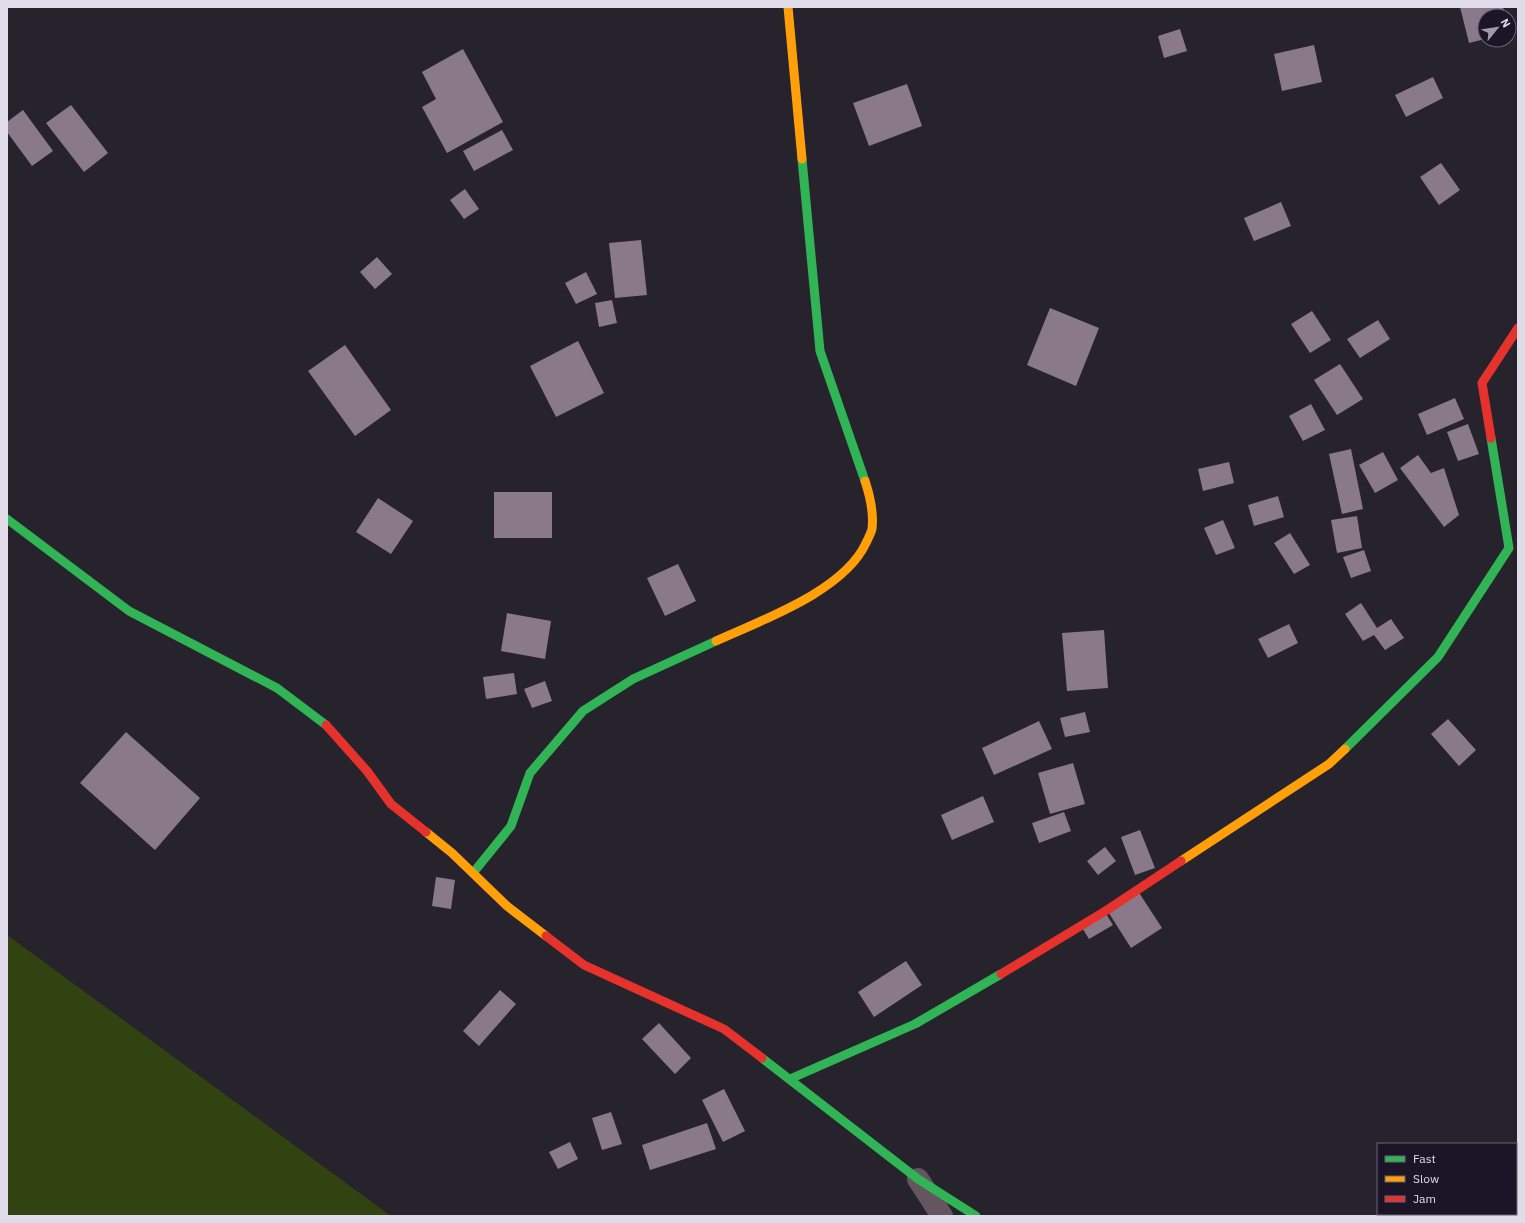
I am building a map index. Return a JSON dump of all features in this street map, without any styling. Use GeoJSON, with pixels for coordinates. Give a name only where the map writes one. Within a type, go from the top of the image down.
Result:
{"type":"FeatureCollection","features":[{"type":"Feature","properties":{"kind":"street"},"geometry":{"type":"LineString","coordinates":[[473,873],[511,826],[530,774],[583,711],[633,679],[803,602],[834,579],[860,556],[872,530],[871,500],[820,351],[788,7]]}},
{"type":"Feature","properties":{"kind":"street"},"geometry":{"type":"LineString","coordinates":[[790,1079],[915,1024],[1014,967],[1120,901],[1329,764],[1438,657],[1509,548],[1482,383],[1518,328]]}},
{"type":"Feature","properties":{"kind":"street"},"geometry":{"type":"LineString","coordinates":[[7,519],[129,611],[277,688],[322,720],[367,771],[391,804],[452,853],[507,906],[584,965],[724,1029],[918,1179],[976,1216]]}},
{"type":"Feature","properties":{"kind":"street"},"geometry":{"type":"LineString","coordinates":[[918,1179],[942,1216]]}},
{"type":"Feature","properties":{"kind":"green space"},"geometry":{"type":"Polygon","coordinates":[[[7,935],[391,1216],[7,1216],[7,935]]]}},
{"type":"Feature","properties":{"kind":"building"},"geometry":{"type":"Polygon","coordinates":[[[1460,7],[1503,7],[1477,8],[1477,41],[1469,43],[1460,7]]]}},
{"type":"Feature","properties":{"kind":"building"},"geometry":{"type":"Polygon","coordinates":[[[1180,29],[1187,51],[1164,58],[1158,36],[1180,29]]]}},
{"type":"Feature","properties":{"kind":"building"},"geometry":{"type":"Polygon","coordinates":[[[1314,45],[1322,82],[1282,91],[1274,54],[1314,45]]]}},
{"type":"Feature","properties":{"kind":"building"},"geometry":{"type":"Polygon","coordinates":[[[463,49],[503,122],[447,153],[422,107],[436,99],[422,72],[463,49]]]}},
{"type":"Feature","properties":{"kind":"building"},"geometry":{"type":"Polygon","coordinates":[[[1433,77],[1443,98],[1406,117],[1395,95],[1433,77]]]}},
{"type":"Feature","properties":{"kind":"building"},"geometry":{"type":"Polygon","coordinates":[[[907,84],[922,126],[869,146],[853,103],[907,84]]]}},
{"type":"Feature","properties":{"kind":"building"},"geometry":{"type":"Polygon","coordinates":[[[71,105],[108,153],[84,172],[46,123],[71,105]]]}},
{"type":"Feature","properties":{"kind":"building"},"geometry":{"type":"Polygon","coordinates":[[[23,110],[53,151],[32,166],[7,132],[7,122],[23,110]]]}},
{"type":"Feature","properties":{"kind":"building"},"geometry":{"type":"Polygon","coordinates":[[[502,130],[513,150],[474,171],[463,151],[502,130]]]}},
{"type":"Feature","properties":{"kind":"building"},"geometry":{"type":"Polygon","coordinates":[[[1441,163],[1460,190],[1439,205],[1420,177],[1441,163]]]}},
{"type":"Feature","properties":{"kind":"building"},"geometry":{"type":"Polygon","coordinates":[[[465,189],[479,209],[464,219],[450,200],[465,189]]]}},
{"type":"Feature","properties":{"kind":"building"},"geometry":{"type":"Polygon","coordinates":[[[1281,202],[1291,226],[1254,241],[1244,218],[1281,202]]]}},
{"type":"Feature","properties":{"kind":"building"},"geometry":{"type":"Polygon","coordinates":[[[641,240],[647,295],[615,298],[609,243],[641,240]]]}},
{"type":"Feature","properties":{"kind":"building"},"geometry":{"type":"Polygon","coordinates":[[[377,257],[392,274],[375,289],[360,272],[377,257]]]}},
{"type":"Feature","properties":{"kind":"building"},"geometry":{"type":"Polygon","coordinates":[[[586,272],[597,294],[576,304],[565,283],[586,272]]]}},
{"type":"Feature","properties":{"kind":"building"},"geometry":{"type":"Polygon","coordinates":[[[612,300],[617,323],[599,327],[595,303],[612,300]]]}},
{"type":"Feature","properties":{"kind":"building"},"geometry":{"type":"Polygon","coordinates":[[[1050,308],[1099,328],[1076,386],[1027,365],[1050,308]]]}},
{"type":"Feature","properties":{"kind":"building"},"geometry":{"type":"Polygon","coordinates":[[[1312,311],[1331,340],[1310,353],[1291,324],[1312,311]]]}},
{"type":"Feature","properties":{"kind":"building"},"geometry":{"type":"Polygon","coordinates":[[[1378,320],[1390,339],[1360,358],[1347,339],[1378,320]]]}},
{"type":"Feature","properties":{"kind":"building"},"geometry":{"type":"Polygon","coordinates":[[[578,341],[604,393],[556,417],[530,366],[578,341]]]}},
{"type":"Feature","properties":{"kind":"building"},"geometry":{"type":"Polygon","coordinates":[[[345,345],[391,410],[355,436],[308,371],[345,345]]]}},
{"type":"Feature","properties":{"kind":"building"},"geometry":{"type":"Polygon","coordinates":[[[1340,364],[1363,399],[1337,415],[1314,380],[1340,364]]]}},
{"type":"Feature","properties":{"kind":"building"},"geometry":{"type":"Polygon","coordinates":[[[1455,398],[1464,419],[1427,435],[1418,414],[1455,398]]]}},
{"type":"Feature","properties":{"kind":"building"},"geometry":{"type":"Polygon","coordinates":[[[1311,404],[1325,430],[1303,441],[1289,416],[1311,404]]]}},
{"type":"Feature","properties":{"kind":"building"},"geometry":{"type":"Polygon","coordinates":[[[1468,424],[1479,454],[1458,461],[1447,432],[1468,424]]]}},
{"type":"Feature","properties":{"kind":"building"},"geometry":{"type":"Polygon","coordinates":[[[1351,449],[1363,509],[1342,514],[1329,454],[1351,449]]]}},
{"type":"Feature","properties":{"kind":"building"},"geometry":{"type":"Polygon","coordinates":[[[1383,452],[1398,480],[1375,493],[1359,465],[1383,452]]]}},
{"type":"Feature","properties":{"kind":"building"},"geometry":{"type":"Polygon","coordinates":[[[1418,455],[1431,473],[1444,468],[1459,515],[1444,527],[1400,468],[1418,455]]]}},
{"type":"Feature","properties":{"kind":"building"},"geometry":{"type":"Polygon","coordinates":[[[1229,462],[1234,483],[1203,491],[1198,469],[1229,462]]]}},
{"type":"Feature","properties":{"kind":"building"},"geometry":{"type":"Polygon","coordinates":[[[494,492],[552,492],[552,538],[494,538],[494,492]]]}},
{"type":"Feature","properties":{"kind":"building"},"geometry":{"type":"Polygon","coordinates":[[[1278,496],[1284,517],[1254,526],[1248,505],[1278,496]]]}},
{"type":"Feature","properties":{"kind":"building"},"geometry":{"type":"Polygon","coordinates":[[[378,498],[413,521],[391,554],[356,532],[378,498]]]}},
{"type":"Feature","properties":{"kind":"building"},"geometry":{"type":"Polygon","coordinates":[[[1357,516],[1362,548],[1337,553],[1331,520],[1357,516]]]}},
{"type":"Feature","properties":{"kind":"building"},"geometry":{"type":"Polygon","coordinates":[[[1223,520],[1235,548],[1216,555],[1204,528],[1223,520]]]}},
{"type":"Feature","properties":{"kind":"building"},"geometry":{"type":"Polygon","coordinates":[[[1290,533],[1310,565],[1294,574],[1274,543],[1290,533]]]}},
{"type":"Feature","properties":{"kind":"building"},"geometry":{"type":"Polygon","coordinates":[[[1364,550],[1371,571],[1351,578],[1343,557],[1364,550]]]}},
{"type":"Feature","properties":{"kind":"building"},"geometry":{"type":"Polygon","coordinates":[[[678,564],[696,601],[665,616],[647,578],[678,564]]]}},
{"type":"Feature","properties":{"kind":"building"},"geometry":{"type":"Polygon","coordinates":[[[1361,603],[1377,628],[1391,619],[1404,638],[1385,650],[1374,635],[1363,641],[1345,614],[1361,603]]]}},
{"type":"Feature","properties":{"kind":"building"},"geometry":{"type":"Polygon","coordinates":[[[507,613],[551,621],[545,659],[501,651],[507,613]]]}},
{"type":"Feature","properties":{"kind":"building"},"geometry":{"type":"Polygon","coordinates":[[[1289,624],[1298,643],[1268,658],[1258,639],[1289,624]]]}},
{"type":"Feature","properties":{"kind":"building"},"geometry":{"type":"Polygon","coordinates":[[[1104,630],[1108,688],[1067,691],[1062,633],[1104,630]]]}},
{"type":"Feature","properties":{"kind":"building"},"geometry":{"type":"Polygon","coordinates":[[[514,673],[517,694],[486,699],[483,677],[514,673]]]}},
{"type":"Feature","properties":{"kind":"building"},"geometry":{"type":"Polygon","coordinates":[[[545,681],[552,701],[532,708],[524,689],[545,681]]]}},
{"type":"Feature","properties":{"kind":"building"},"geometry":{"type":"Polygon","coordinates":[[[1085,712],[1090,732],[1065,737],[1060,718],[1085,712]]]}},
{"type":"Feature","properties":{"kind":"building"},"geometry":{"type":"Polygon","coordinates":[[[1448,719],[1476,750],[1459,766],[1431,734],[1448,719]]]}},
{"type":"Feature","properties":{"kind":"building"},"geometry":{"type":"Polygon","coordinates":[[[1039,721],[1052,749],[994,775],[982,748],[1039,721]]]}},
{"type":"Feature","properties":{"kind":"building"},"geometry":{"type":"Polygon","coordinates":[[[126,732],[200,798],[155,850],[80,783],[126,732]]]}},
{"type":"Feature","properties":{"kind":"building"},"geometry":{"type":"Polygon","coordinates":[[[1073,763],[1085,804],[1050,814],[1038,773],[1073,763]]]}},
{"type":"Feature","properties":{"kind":"building"},"geometry":{"type":"Polygon","coordinates":[[[983,796],[994,822],[952,840],[941,815],[983,796]]]}},
{"type":"Feature","properties":{"kind":"building"},"geometry":{"type":"Polygon","coordinates":[[[1064,812],[1071,831],[1039,843],[1032,823],[1064,812]]]}},
{"type":"Feature","properties":{"kind":"building"},"geometry":{"type":"Polygon","coordinates":[[[1140,830],[1155,868],[1135,875],[1121,837],[1140,830]]]}},
{"type":"Feature","properties":{"kind":"building"},"geometry":{"type":"Polygon","coordinates":[[[1105,847],[1116,861],[1098,875],[1087,861],[1105,847]]]}},
{"type":"Feature","properties":{"kind":"building"},"geometry":{"type":"Polygon","coordinates":[[[436,877],[455,880],[451,909],[432,906],[436,877]]]}},
{"type":"Feature","properties":{"kind":"building"},"geometry":{"type":"Polygon","coordinates":[[[1136,888],[1162,928],[1131,948],[1105,907],[1136,888]]]}},
{"type":"Feature","properties":{"kind":"building"},"geometry":{"type":"Polygon","coordinates":[[[1105,912],[1113,925],[1089,939],[1081,926],[1105,912]]]}},
{"type":"Feature","properties":{"kind":"building"},"geometry":{"type":"Polygon","coordinates":[[[906,961],[922,985],[874,1017],[858,992],[906,961]]]}},
{"type":"Feature","properties":{"kind":"building"},"geometry":{"type":"Polygon","coordinates":[[[500,990],[516,1004],[479,1046],[463,1031],[500,990]]]}},
{"type":"Feature","properties":{"kind":"building"},"geometry":{"type":"Polygon","coordinates":[[[659,1023],[691,1058],[675,1074],[642,1039],[659,1023]]]}},
{"type":"Feature","properties":{"kind":"building"},"geometry":{"type":"Polygon","coordinates":[[[724,1089],[745,1131],[723,1142],[702,1100],[724,1089]]]}},
{"type":"Feature","properties":{"kind":"building"},"geometry":{"type":"Polygon","coordinates":[[[611,1112],[622,1144],[602,1150],[592,1118],[611,1112]]]}},
{"type":"Feature","properties":{"kind":"building"},"geometry":{"type":"Polygon","coordinates":[[[707,1123],[716,1149],[650,1170],[642,1145],[707,1123]]]}},
{"type":"Feature","properties":{"kind":"building"},"geometry":{"type":"Polygon","coordinates":[[[570,1142],[578,1159],[558,1169],[549,1152],[570,1142]]]}},
{"type":"Feature","properties":{"kind":"traffic: fast"},"geometry":{"type":"LineString","coordinates":[[802,159],[820,351],[865,481]]}},
{"type":"Feature","properties":{"kind":"traffic: fast"},"geometry":{"type":"LineString","coordinates":[[1345,749],[1438,657],[1509,548],[1491,438]]}},
{"type":"Feature","properties":{"kind":"traffic: fast"},"geometry":{"type":"LineString","coordinates":[[7,519],[129,611],[277,688],[326,725]]}},
{"type":"Feature","properties":{"kind":"traffic: fast"},"geometry":{"type":"LineString","coordinates":[[473,873],[511,826],[530,773],[583,711],[633,679],[716,641]]}},
{"type":"Feature","properties":{"kind":"traffic: fast"},"geometry":{"type":"LineString","coordinates":[[790,1079],[915,1024],[1001,974]]}},
{"type":"Feature","properties":{"kind":"traffic: fast"},"geometry":{"type":"LineString","coordinates":[[762,1058],[918,1179],[976,1216]]}},
{"type":"Feature","properties":{"kind":"traffic: slow"},"geometry":{"type":"LineString","coordinates":[[788,7],[802,159]]}},
{"type":"Feature","properties":{"kind":"traffic: slow"},"geometry":{"type":"LineString","coordinates":[[716,641],[778,613],[821,590],[840,576],[855,560],[866,543],[872,529],[871,504],[865,481]]}},
{"type":"Feature","properties":{"kind":"traffic: slow"},"geometry":{"type":"LineString","coordinates":[[1181,861],[1329,764],[1345,749]]}},
{"type":"Feature","properties":{"kind":"traffic: slow"},"geometry":{"type":"LineString","coordinates":[[426,832],[452,853],[507,906],[546,936]]}},
{"type":"Feature","properties":{"kind":"traffic: jam"},"geometry":{"type":"LineString","coordinates":[[1491,438],[1482,383],[1518,328]]}},
{"type":"Feature","properties":{"kind":"traffic: jam"},"geometry":{"type":"LineString","coordinates":[[326,725],[367,771],[391,804],[426,832]]}},
{"type":"Feature","properties":{"kind":"traffic: jam"},"geometry":{"type":"LineString","coordinates":[[1001,974],[1107,910],[1181,861]]}},
{"type":"Feature","properties":{"kind":"traffic: jam"},"geometry":{"type":"LineString","coordinates":[[546,936],[584,965],[724,1029],[762,1058]]}}]}
